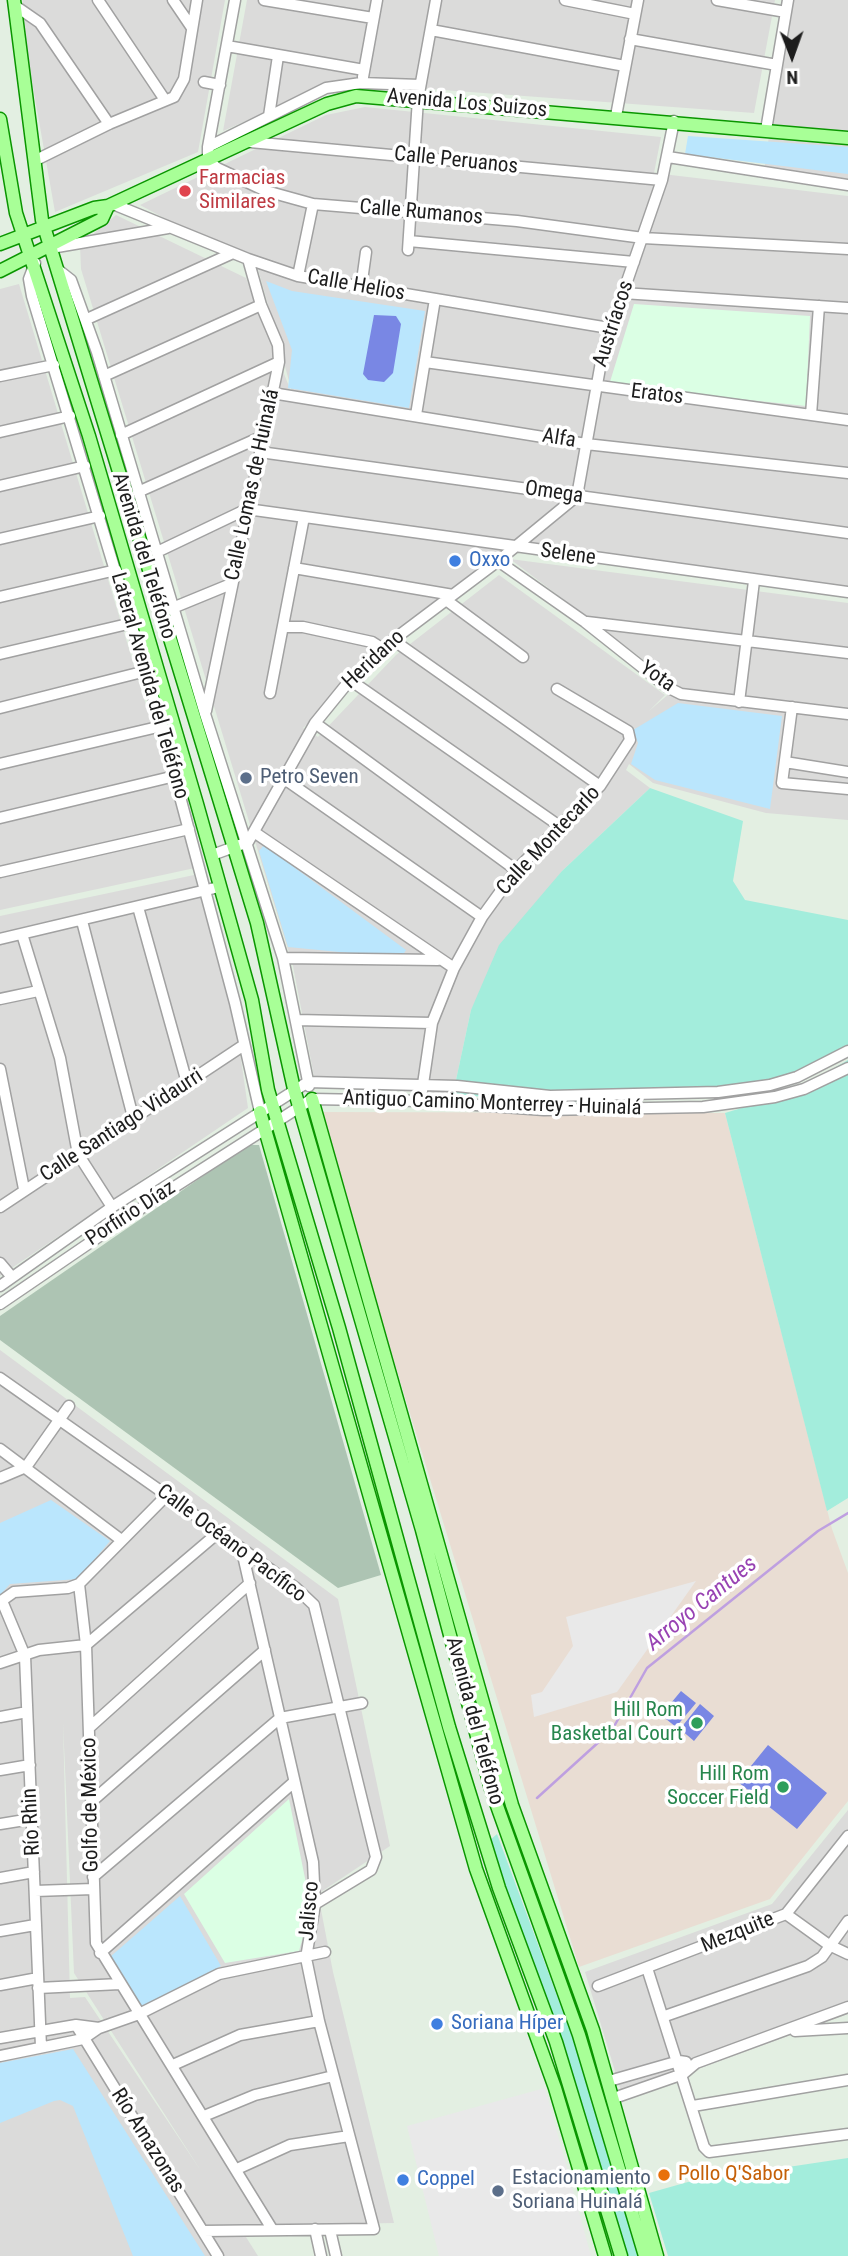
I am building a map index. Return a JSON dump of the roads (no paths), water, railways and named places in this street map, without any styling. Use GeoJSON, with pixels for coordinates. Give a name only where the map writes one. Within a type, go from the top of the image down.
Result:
{"type":"FeatureCollection","features":[{"type":"Feature","properties":{"kind":"main road","name":"Avenida del Teléfono"},"geometry":{"type":"LineString","coordinates":[[14,2],[34,162],[34,231],[83,437],[161,701],[212,855],[252,1000],[276,1120],[348,1360],[480,1832],[559,2052],[621,2256]]}},
{"type":"Feature","properties":{"kind":"main road","name":"Avenida Los Suizos"},"geometry":{"type":"LineString","coordinates":[[0,244],[94,208],[111,205],[342,98],[356,96],[419,92],[616,116],[848,138]]}},
{"type":"Feature","properties":{"kind":"main road","name":"Avenida del Teléfono"},"geometry":{"type":"LineString","coordinates":[[0,119],[4,176],[34,231],[40,255],[57,269],[269,968],[294,1089],[502,1824],[579,2035],[645,2256]]}},
{"type":"Feature","properties":{"kind":"main road","name":"Avenida Los Suizos"},"geometry":{"type":"LineString","coordinates":[[0,271],[40,255],[102,219],[111,205]]}},
{"type":"Feature","properties":{"kind":"main road"},"geometry":{"type":"LineString","coordinates":[[312,1099],[486,1710],[535,1874],[593,2030],[609,2081],[657,2256]]}},
{"type":"Feature","properties":{"kind":"main road"},"geometry":{"type":"LineString","coordinates":[[260,1112],[459,1812],[555,2088],[605,2256]]}},
{"type":"Feature","properties":{"kind":"main road"},"geometry":{"type":"LineString","coordinates":[[352,1290],[367,1287]]}},
{"type":"Feature","properties":{"kind":"main road"},"geometry":{"type":"LineString","coordinates":[[333,1365],[348,1360]]}},
{"type":"Feature","properties":{"kind":"main road"},"geometry":{"type":"LineString","coordinates":[[449,1727],[486,1710]]}},
{"type":"Feature","properties":{"kind":"main road"},"geometry":{"type":"LineString","coordinates":[[459,1812],[474,1809]]}},
{"type":"Feature","properties":{"kind":"main road"},"geometry":{"type":"LineString","coordinates":[[467,1837],[502,1824]]}},
{"type":"Feature","properties":{"kind":"main road"},"geometry":{"type":"LineString","coordinates":[[515,1976],[529,1970]]}},
{"type":"Feature","properties":{"kind":"main road"},"geometry":{"type":"LineString","coordinates":[[579,2035],[593,2030]]}},
{"type":"Feature","properties":{"kind":"main road"},"geometry":{"type":"LineString","coordinates":[[630,2203],[643,2199]]}},
{"type":"Feature","properties":{"kind":"main road"},"geometry":{"type":"LineString","coordinates":[[593,2213],[607,2209]]}},
{"type":"Feature","properties":{"kind":"street"},"geometry":{"type":"LineString","coordinates":[[98,0],[165,100]]}},
{"type":"Feature","properties":{"kind":"street"},"geometry":{"type":"LineString","coordinates":[[173,0],[192,28]]}},
{"type":"Feature","properties":{"kind":"street"},"geometry":{"type":"LineString","coordinates":[[34,162],[109,124],[174,97],[184,79],[197,0]]}},
{"type":"Feature","properties":{"kind":"street"},"geometry":{"type":"LineString","coordinates":[[208,160],[208,147],[235,0]]}},
{"type":"Feature","properties":{"kind":"street"},"geometry":{"type":"LineString","coordinates":[[264,0],[373,18]]}},
{"type":"Feature","properties":{"kind":"street"},"geometry":{"type":"LineString","coordinates":[[361,83],[377,0]]}},
{"type":"Feature","properties":{"kind":"street"},"geometry":{"type":"LineString","coordinates":[[436,0],[419,92],[408,246],[634,262]]}},
{"type":"Feature","properties":{"kind":"street"},"geometry":{"type":"LineString","coordinates":[[565,0],[635,14]]}},
{"type":"Feature","properties":{"kind":"street"},"geometry":{"type":"LineString","coordinates":[[616,116],[638,0]]}},
{"type":"Feature","properties":{"kind":"street"},"geometry":{"type":"LineString","coordinates":[[717,0],[787,6],[766,130]]}},
{"type":"Feature","properties":{"kind":"street"},"geometry":{"type":"LineString","coordinates":[[14,2],[40,23],[109,124]]}},
{"type":"Feature","properties":{"kind":"street"},"geometry":{"type":"LineString","coordinates":[[431,30],[625,66]]}},
{"type":"Feature","properties":{"kind":"street"},"geometry":{"type":"LineString","coordinates":[[630,39],[776,65]]}},
{"type":"Feature","properties":{"kind":"street"},"geometry":{"type":"LineString","coordinates":[[227,46],[364,70]]}},
{"type":"Feature","properties":{"kind":"street"},"geometry":{"type":"LineString","coordinates":[[269,116],[278,56]]}},
{"type":"Feature","properties":{"kind":"street"},"geometry":{"type":"LineString","coordinates":[[204,82],[219,85]]}},
{"type":"Feature","properties":{"kind":"street"},"geometry":{"type":"LineString","coordinates":[[208,147],[311,93],[361,83],[419,92]]}},
{"type":"Feature","properties":{"kind":"street","name":"Austríacos"},"geometry":{"type":"LineString","coordinates":[[577,496],[595,387],[609,328],[662,180],[674,121]]}},
{"type":"Feature","properties":{"kind":"street","name":"Calle Peruanos"},"geometry":{"type":"LineString","coordinates":[[250,142],[662,180]]}},
{"type":"Feature","properties":{"kind":"street"},"geometry":{"type":"LineString","coordinates":[[668,157],[848,185]]}},
{"type":"Feature","properties":{"kind":"street","name":"Calle Rumanos"},"geometry":{"type":"LineString","coordinates":[[208,160],[217,169],[266,191],[313,204],[517,220],[643,238],[848,248]]}},
{"type":"Feature","properties":{"kind":"street"},"geometry":{"type":"LineString","coordinates":[[298,276],[313,204]]}},
{"type":"Feature","properties":{"kind":"street","name":"Calle Helios"},"geometry":{"type":"LineString","coordinates":[[111,205],[298,276],[609,328]]}},
{"type":"Feature","properties":{"kind":"street"},"geometry":{"type":"LineString","coordinates":[[40,255],[172,228]]}},
{"type":"Feature","properties":{"kind":"street"},"geometry":{"type":"LineString","coordinates":[[361,288],[366,252]]}},
{"type":"Feature","properties":{"kind":"street"},"geometry":{"type":"LineString","coordinates":[[87,319],[233,253]]}},
{"type":"Feature","properties":{"kind":"street","name":"Lateral Avenida del Teléfono"},"geometry":{"type":"LineString","coordinates":[[40,255],[29,279],[32,296],[70,416],[83,437],[85,466],[146,671],[161,701],[162,726],[174,776],[260,1112]]}},
{"type":"Feature","properties":{"kind":"street","name":"Calle Lomas de Huinalá"},"geometry":{"type":"LineString","coordinates":[[205,714],[279,362],[278,345],[261,305],[248,259]]}},
{"type":"Feature","properties":{"kind":"street"},"geometry":{"type":"LineString","coordinates":[[57,269],[71,280],[87,319],[205,714],[248,842],[283,958],[312,1099]]}},
{"type":"Feature","properties":{"kind":"street"},"geometry":{"type":"LineString","coordinates":[[623,293],[848,308]]}},
{"type":"Feature","properties":{"kind":"street"},"geometry":{"type":"LineString","coordinates":[[416,415],[435,299]]}},
{"type":"Feature","properties":{"kind":"street"},"geometry":{"type":"LineString","coordinates":[[104,376],[261,305]]}},
{"type":"Feature","properties":{"kind":"street"},"geometry":{"type":"LineString","coordinates":[[811,415],[819,306]]}},
{"type":"Feature","properties":{"kind":"street"},"geometry":{"type":"LineString","coordinates":[[121,435],[279,362]]}},
{"type":"Feature","properties":{"kind":"street","name":"Eratos"},"geometry":{"type":"LineString","coordinates":[[425,362],[848,420]]}},
{"type":"Feature","properties":{"kind":"street"},"geometry":{"type":"LineString","coordinates":[[0,376],[54,365]]}},
{"type":"Feature","properties":{"kind":"street","name":"Alfa"},"geometry":{"type":"LineString","coordinates":[[272,393],[586,444],[848,473]]}},
{"type":"Feature","properties":{"kind":"street"},"geometry":{"type":"LineString","coordinates":[[97,406],[111,401]]}},
{"type":"Feature","properties":{"kind":"street"},"geometry":{"type":"LineString","coordinates":[[0,432],[70,416]]}},
{"type":"Feature","properties":{"kind":"street"},"geometry":{"type":"LineString","coordinates":[[138,492],[263,436]]}},
{"type":"Feature","properties":{"kind":"street","name":"Omega"},"geometry":{"type":"LineString","coordinates":[[260,452],[848,533]]}},
{"type":"Feature","properties":{"kind":"street"},"geometry":{"type":"LineString","coordinates":[[0,486],[85,466]]}},
{"type":"Feature","properties":{"kind":"street","name":"Heridano"},"geometry":{"type":"LineString","coordinates":[[248,842],[315,723],[350,680],[393,640],[498,561],[577,496]]}},
{"type":"Feature","properties":{"kind":"street"},"geometry":{"type":"LineString","coordinates":[[157,552],[247,509]]}},
{"type":"Feature","properties":{"kind":"street","name":"Selene"},"geometry":{"type":"LineString","coordinates":[[247,509],[513,548],[848,592]]}},
{"type":"Feature","properties":{"kind":"street"},"geometry":{"type":"LineString","coordinates":[[0,540],[100,516]]}},
{"type":"Feature","properties":{"kind":"street"},"geometry":{"type":"LineString","coordinates":[[270,693],[304,516]]}},
{"type":"Feature","properties":{"kind":"street","name":"Yota"},"geometry":{"type":"LineString","coordinates":[[498,561],[585,622],[667,687],[690,697],[848,714]]}},
{"type":"Feature","properties":{"kind":"street"},"geometry":{"type":"LineString","coordinates":[[0,597],[116,569]]}},
{"type":"Feature","properties":{"kind":"street"},"geometry":{"type":"LineString","coordinates":[[294,569],[450,598],[523,657]]}},
{"type":"Feature","properties":{"kind":"street"},"geometry":{"type":"LineString","coordinates":[[739,702],[754,581]]}},
{"type":"Feature","properties":{"kind":"street"},"geometry":{"type":"LineString","coordinates":[[175,607],[231,584]]}},
{"type":"Feature","properties":{"kind":"street"},"geometry":{"type":"LineString","coordinates":[[585,622],[848,653]]}},
{"type":"Feature","properties":{"kind":"street"},"geometry":{"type":"LineString","coordinates":[[0,654],[132,623]]}},
{"type":"Feature","properties":{"kind":"street"},"geometry":{"type":"LineString","coordinates":[[283,627],[303,627],[372,642],[383,649]]}},
{"type":"Feature","properties":{"kind":"street"},"geometry":{"type":"LineString","coordinates":[[393,640],[600,786]]}},
{"type":"Feature","properties":{"kind":"street"},"geometry":{"type":"LineString","coordinates":[[0,708],[146,671]]}},
{"type":"Feature","properties":{"kind":"street"},"geometry":{"type":"LineString","coordinates":[[350,680],[561,827]]}},
{"type":"Feature","properties":{"kind":"street","name":"Calle Montecarlo"},"geometry":{"type":"LineString","coordinates":[[421,1101],[432,1023],[454,968],[482,917],[516,870],[600,786],[630,740],[628,731],[557,689]]}},
{"type":"Feature","properties":{"kind":"street"},"geometry":{"type":"LineString","coordinates":[[792,707],[782,783],[848,789]]}},
{"type":"Feature","properties":{"kind":"street"},"geometry":{"type":"LineString","coordinates":[[315,723],[516,870]]}},
{"type":"Feature","properties":{"kind":"street"},"geometry":{"type":"LineString","coordinates":[[0,764],[162,726]]}},
{"type":"Feature","properties":{"kind":"street"},"geometry":{"type":"LineString","coordinates":[[785,762],[848,772]]}},
{"type":"Feature","properties":{"kind":"street"},"geometry":{"type":"LineString","coordinates":[[0,818],[174,776]]}},
{"type":"Feature","properties":{"kind":"street"},"geometry":{"type":"LineString","coordinates":[[283,778],[482,917]]}},
{"type":"Feature","properties":{"kind":"street"},"geometry":{"type":"LineString","coordinates":[[0,872],[189,829]]}},
{"type":"Feature","properties":{"kind":"street"},"geometry":{"type":"LineString","coordinates":[[254,831],[454,968]]}},
{"type":"Feature","properties":{"kind":"street"},"geometry":{"type":"LineString","coordinates":[[212,855],[233,850],[248,842]]}},
{"type":"Feature","properties":{"kind":"street"},"geometry":{"type":"LineString","coordinates":[[0,939],[219,887]]}},
{"type":"Feature","properties":{"kind":"street"},"geometry":{"type":"LineString","coordinates":[[138,907],[187,1083]]}},
{"type":"Feature","properties":{"kind":"street"},"geometry":{"type":"LineString","coordinates":[[82,921],[133,1117]]}},
{"type":"Feature","properties":{"kind":"street"},"geometry":{"type":"LineString","coordinates":[[22,934],[60,1058],[78,1154],[112,1206]]}},
{"type":"Feature","properties":{"kind":"street"},"geometry":{"type":"LineString","coordinates":[[283,958],[439,960]]}},
{"type":"Feature","properties":{"kind":"street"},"geometry":{"type":"LineString","coordinates":[[0,999],[38,991]]}},
{"type":"Feature","properties":{"kind":"street"},"geometry":{"type":"LineString","coordinates":[[296,1020],[432,1023]]}},
{"type":"Feature","properties":{"kind":"street","name":"Calle Santiago Vidaurri"},"geometry":{"type":"LineString","coordinates":[[0,1207],[244,1045]]}},
{"type":"Feature","properties":{"kind":"street","name":"Antiguo Camino Monterrey - Huinalá"},"geometry":{"type":"LineString","coordinates":[[309,1082],[423,1084],[550,1096],[748,1090],[797,1077],[848,1051]]}},
{"type":"Feature","properties":{"kind":"street"},"geometry":{"type":"LineString","coordinates":[[0,1069],[5,1121],[24,1189]]}},
{"type":"Feature","properties":{"kind":"street","name":"Antiguo Camino Monterrey - Huinalá"},"geometry":{"type":"LineString","coordinates":[[264,1127],[312,1099],[421,1101],[544,1110],[703,1107],[775,1097],[804,1089],[848,1069]]}},
{"type":"Feature","properties":{"kind":"street"},"geometry":{"type":"LineString","coordinates":[[0,1286],[112,1206],[309,1082]]}},
{"type":"Feature","properties":{"kind":"street","name":"Porfirio Díaz"},"geometry":{"type":"LineString","coordinates":[[0,1304],[264,1127]]}},
{"type":"Feature","properties":{"kind":"street"},"geometry":{"type":"LineString","coordinates":[[0,1263],[11,1276]]}},
{"type":"Feature","properties":{"kind":"street","name":"Calle Océano Pacífico"},"geometry":{"type":"LineString","coordinates":[[0,1378],[219,1532],[296,1588],[314,1605],[376,1863],[371,1870],[315,1905]]}},
{"type":"Feature","properties":{"kind":"street"},"geometry":{"type":"LineString","coordinates":[[0,1478],[26,1467],[69,1406]]}},
{"type":"Feature","properties":{"kind":"street"},"geometry":{"type":"LineString","coordinates":[[0,1449],[120,1539]]}},
{"type":"Feature","properties":{"kind":"street"},"geometry":{"type":"LineString","coordinates":[[1,1602],[14,1592],[68,1588],[79,1584],[120,1539],[167,1495]]}},
{"type":"Feature","properties":{"kind":"street"},"geometry":{"type":"LineString","coordinates":[[0,1663],[39,1650],[86,1646],[219,1532]]}},
{"type":"Feature","properties":{"kind":"street","name":"Jalisco"},"geometry":{"type":"LineString","coordinates":[[242,1551],[313,1862],[315,1905],[306,1958],[319,2021],[373,2229],[330,2230]]}},
{"type":"Feature","properties":{"kind":"street"},"geometry":{"type":"LineString","coordinates":[[90,1727],[250,1583]]}},
{"type":"Feature","properties":{"kind":"street","name":"Golfo de México"},"geometry":{"type":"LineString","coordinates":[[79,1584],[86,1646],[90,1727],[95,1931],[100,1953],[205,2116],[272,2229]]}},
{"type":"Feature","properties":{"kind":"street","name":"Río Rhin"},"geometry":{"type":"LineString","coordinates":[[1,1602],[25,1656],[41,2047]]}},
{"type":"Feature","properties":{"kind":"street"},"geometry":{"type":"LineString","coordinates":[[91,1801],[265,1650]]}},
{"type":"Feature","properties":{"kind":"street"},"geometry":{"type":"LineString","coordinates":[[93,1877],[280,1718],[362,1703]]}},
{"type":"Feature","properties":{"kind":"street"},"geometry":{"type":"LineString","coordinates":[[0,1717],[27,1712]]}},
{"type":"Feature","properties":{"kind":"street"},"geometry":{"type":"LineString","coordinates":[[0,1770],[30,1765]]}},
{"type":"Feature","properties":{"kind":"street"},"geometry":{"type":"LineString","coordinates":[[100,1953],[294,1782]]}},
{"type":"Feature","properties":{"kind":"street"},"geometry":{"type":"LineString","coordinates":[[0,1824],[32,1819]]}},
{"type":"Feature","properties":{"kind":"street","name":"Mezquite"},"geometry":{"type":"LineString","coordinates":[[598,1986],[786,1914],[848,1836]]}},
{"type":"Feature","properties":{"kind":"street"},"geometry":{"type":"LineString","coordinates":[[0,1878],[34,1872]]}},
{"type":"Feature","properties":{"kind":"street"},"geometry":{"type":"LineString","coordinates":[[35,1891],[93,1889]]}},
{"type":"Feature","properties":{"kind":"street"},"geometry":{"type":"LineString","coordinates":[[786,1914],[829,1945],[848,1954]]}},
{"type":"Feature","properties":{"kind":"street"},"geometry":{"type":"LineString","coordinates":[[665,2016],[808,1966],[822,1956],[848,1921]]}},
{"type":"Feature","properties":{"kind":"street"},"geometry":{"type":"LineString","coordinates":[[0,1931],[35,1925]]}},
{"type":"Feature","properties":{"kind":"street"},"geometry":{"type":"LineString","coordinates":[[0,2056],[83,2039],[99,2028],[139,2014],[219,1974],[325,1952]]}},
{"type":"Feature","properties":{"kind":"street"},"geometry":{"type":"LineString","coordinates":[[647,1968],[665,2016],[704,2147],[709,2152],[848,2133]]}},
{"type":"Feature","properties":{"kind":"street"},"geometry":{"type":"LineString","coordinates":[[0,1985],[120,1984]]}},
{"type":"Feature","properties":{"kind":"street"},"geometry":{"type":"LineString","coordinates":[[614,2098],[683,2074],[696,2063],[848,2007]]}},
{"type":"Feature","properties":{"kind":"street"},"geometry":{"type":"LineString","coordinates":[[173,2065],[240,2035],[319,2021]]}},
{"type":"Feature","properties":{"kind":"street"},"geometry":{"type":"LineString","coordinates":[[0,2038],[76,2025],[99,2028]]}},
{"type":"Feature","properties":{"kind":"street","name":"Río Amazonas"},"geometry":{"type":"LineString","coordinates":[[76,2025],[218,2256]]}},
{"type":"Feature","properties":{"kind":"street"},"geometry":{"type":"LineString","coordinates":[[785,2032],[848,2028]]}},
{"type":"Feature","properties":{"kind":"street"},"geometry":{"type":"LineString","coordinates":[[609,2081],[679,2061],[696,2063]]}},
{"type":"Feature","properties":{"kind":"street"},"geometry":{"type":"LineString","coordinates":[[205,2116],[255,2095],[333,2076]]}},
{"type":"Feature","properties":{"kind":"street"},"geometry":{"type":"LineString","coordinates":[[693,2106],[848,2080]]}},
{"type":"Feature","properties":{"kind":"street"},"geometry":{"type":"LineString","coordinates":[[237,2169],[290,2145],[349,2137]]}},
{"type":"Feature","properties":{"kind":"street"},"geometry":{"type":"LineString","coordinates":[[315,2229],[321,2256]]}},
{"type":"Feature","properties":{"kind":"street"},"geometry":{"type":"LineString","coordinates":[[203,2231],[330,2230],[336,2256]]}},
{"type":"Feature","properties":{"kind":"waterway","name":"Arroyo Cantues"},"geometry":{"type":"LineString","coordinates":[[537,1798],[612,1730],[647,1668],[818,1531],[848,1513]]}},
{"type":"Feature","properties":{"kind":"place","name":"Farmacias Similares"},"geometry":{"type":"Point","coordinates":[185,191]}},
{"type":"Feature","properties":{"kind":"place","name":"Oxxo"},"geometry":{"type":"Point","coordinates":[455,561]}},
{"type":"Feature","properties":{"kind":"place","name":"Petro Seven"},"geometry":{"type":"Point","coordinates":[246,778]}},
{"type":"Feature","properties":{"kind":"place","name":"Hill Rom Basketbal Court"},"geometry":{"type":"Point","coordinates":[697,1723]}},
{"type":"Feature","properties":{"kind":"place","name":"Hill Rom Soccer Field"},"geometry":{"type":"Point","coordinates":[783,1787]}},
{"type":"Feature","properties":{"kind":"place","name":"Soriana Híper"},"geometry":{"type":"Point","coordinates":[437,2024]}},
{"type":"Feature","properties":{"kind":"place","name":"Pollo Q'Sabor"},"geometry":{"type":"Point","coordinates":[664,2175]}},
{"type":"Feature","properties":{"kind":"place","name":"Coppel"},"geometry":{"type":"Point","coordinates":[403,2180]}},
{"type":"Feature","properties":{"kind":"place","name":"Estacionamiento Soriana Huinalá"},"geometry":{"type":"Point","coordinates":[498,2191]}}]}
